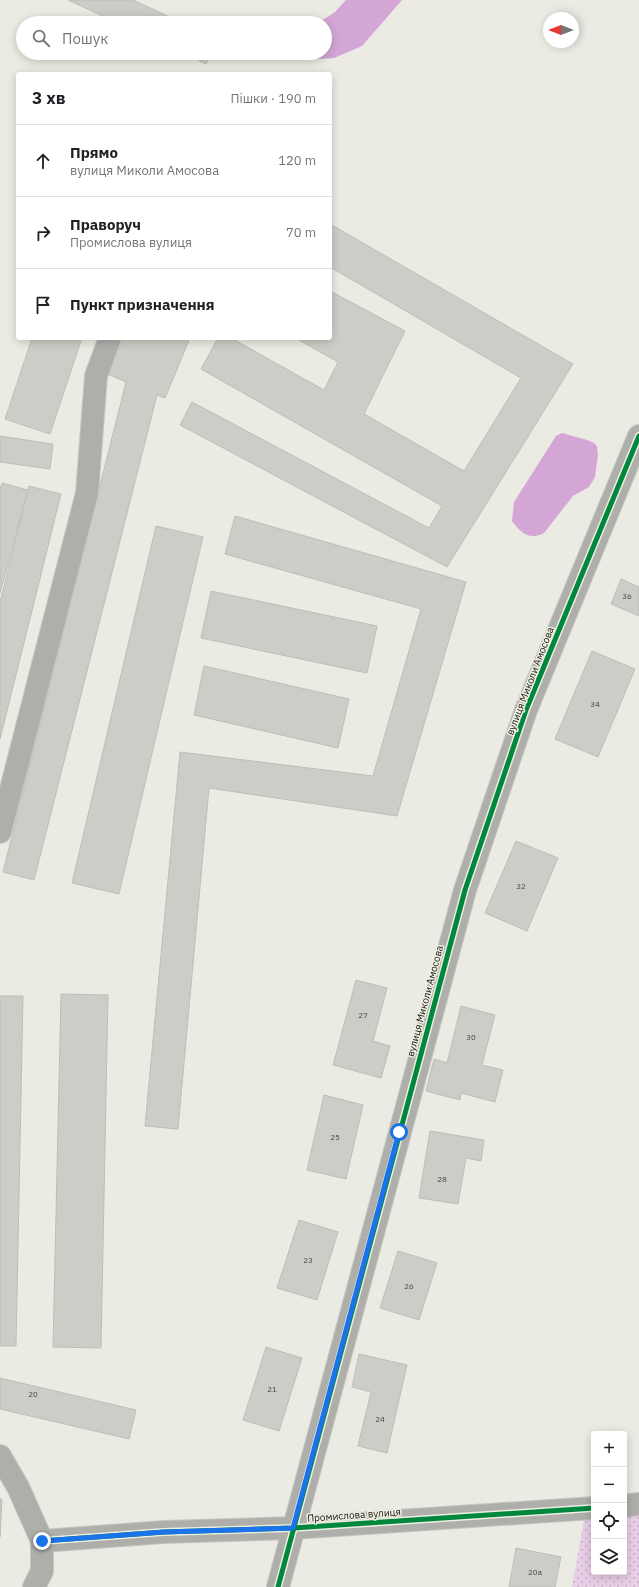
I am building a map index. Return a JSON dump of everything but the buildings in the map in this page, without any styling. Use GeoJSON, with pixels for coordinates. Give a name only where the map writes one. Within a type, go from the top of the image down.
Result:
{"type":"FeatureCollection","features":[{"type":"Feature","properties":{"kind":"street"},"geometry":{"type":"LineString","coordinates":[[0,832],[88,493],[96,376],[109,340]]}},
{"type":"Feature","properties":{"kind":"street","name":"вулиця Миколи Амосова"},"geometry":{"type":"LineString","coordinates":[[278,1587],[465,890],[526,710],[639,436]]}},
{"type":"Feature","properties":{"kind":"street"},"geometry":{"type":"LineString","coordinates":[[0,1456],[18,1487],[42,1541],[42,1571],[34,1587]]}},
{"type":"Feature","properties":{"kind":"street"},"geometry":{"type":"LineString","coordinates":[[627,1506],[639,1504]]}},
{"type":"Feature","properties":{"kind":"street","name":"Промислова вулиця"},"geometry":{"type":"LineString","coordinates":[[42,1541],[164,1532],[293,1528],[591,1508]]}},
{"type":"Feature","properties":{"kind":"shaded area"},"geometry":{"type":"Polygon","coordinates":[[[346,0],[402,0],[362,46],[332,58],[332,16],[329,16],[335,12],[346,0]]]}},
{"type":"Feature","properties":{"kind":"shaded area"},"geometry":{"type":"Polygon","coordinates":[[[562,433],[587,440],[597,446],[598,455],[595,477],[589,487],[573,496],[544,533],[529,536],[518,529],[512,521],[514,502],[556,436],[562,433]]]}},
{"type":"Feature","properties":{"kind":"shaded area"},"geometry":{"type":"Polygon","coordinates":[[[639,1504],[639,1587],[572,1587],[586,1509],[591,1508],[591,1575],[627,1575],[627,1506],[639,1504]]]}},
{"type":"Feature","properties":{"kind":"cycle path"},"geometry":{"type":"LineString","coordinates":[[278,1587],[465,890],[526,710],[639,436]]}},
{"type":"Feature","properties":{"kind":"cycle path"},"geometry":{"type":"LineString","coordinates":[[42,1541],[164,1532],[293,1528],[591,1508]]}},
{"type":"Feature","properties":{"kind":"route"},"geometry":{"type":"LineString","coordinates":[[42,1541],[164,1532],[293,1528],[399,1132]]}}]}
